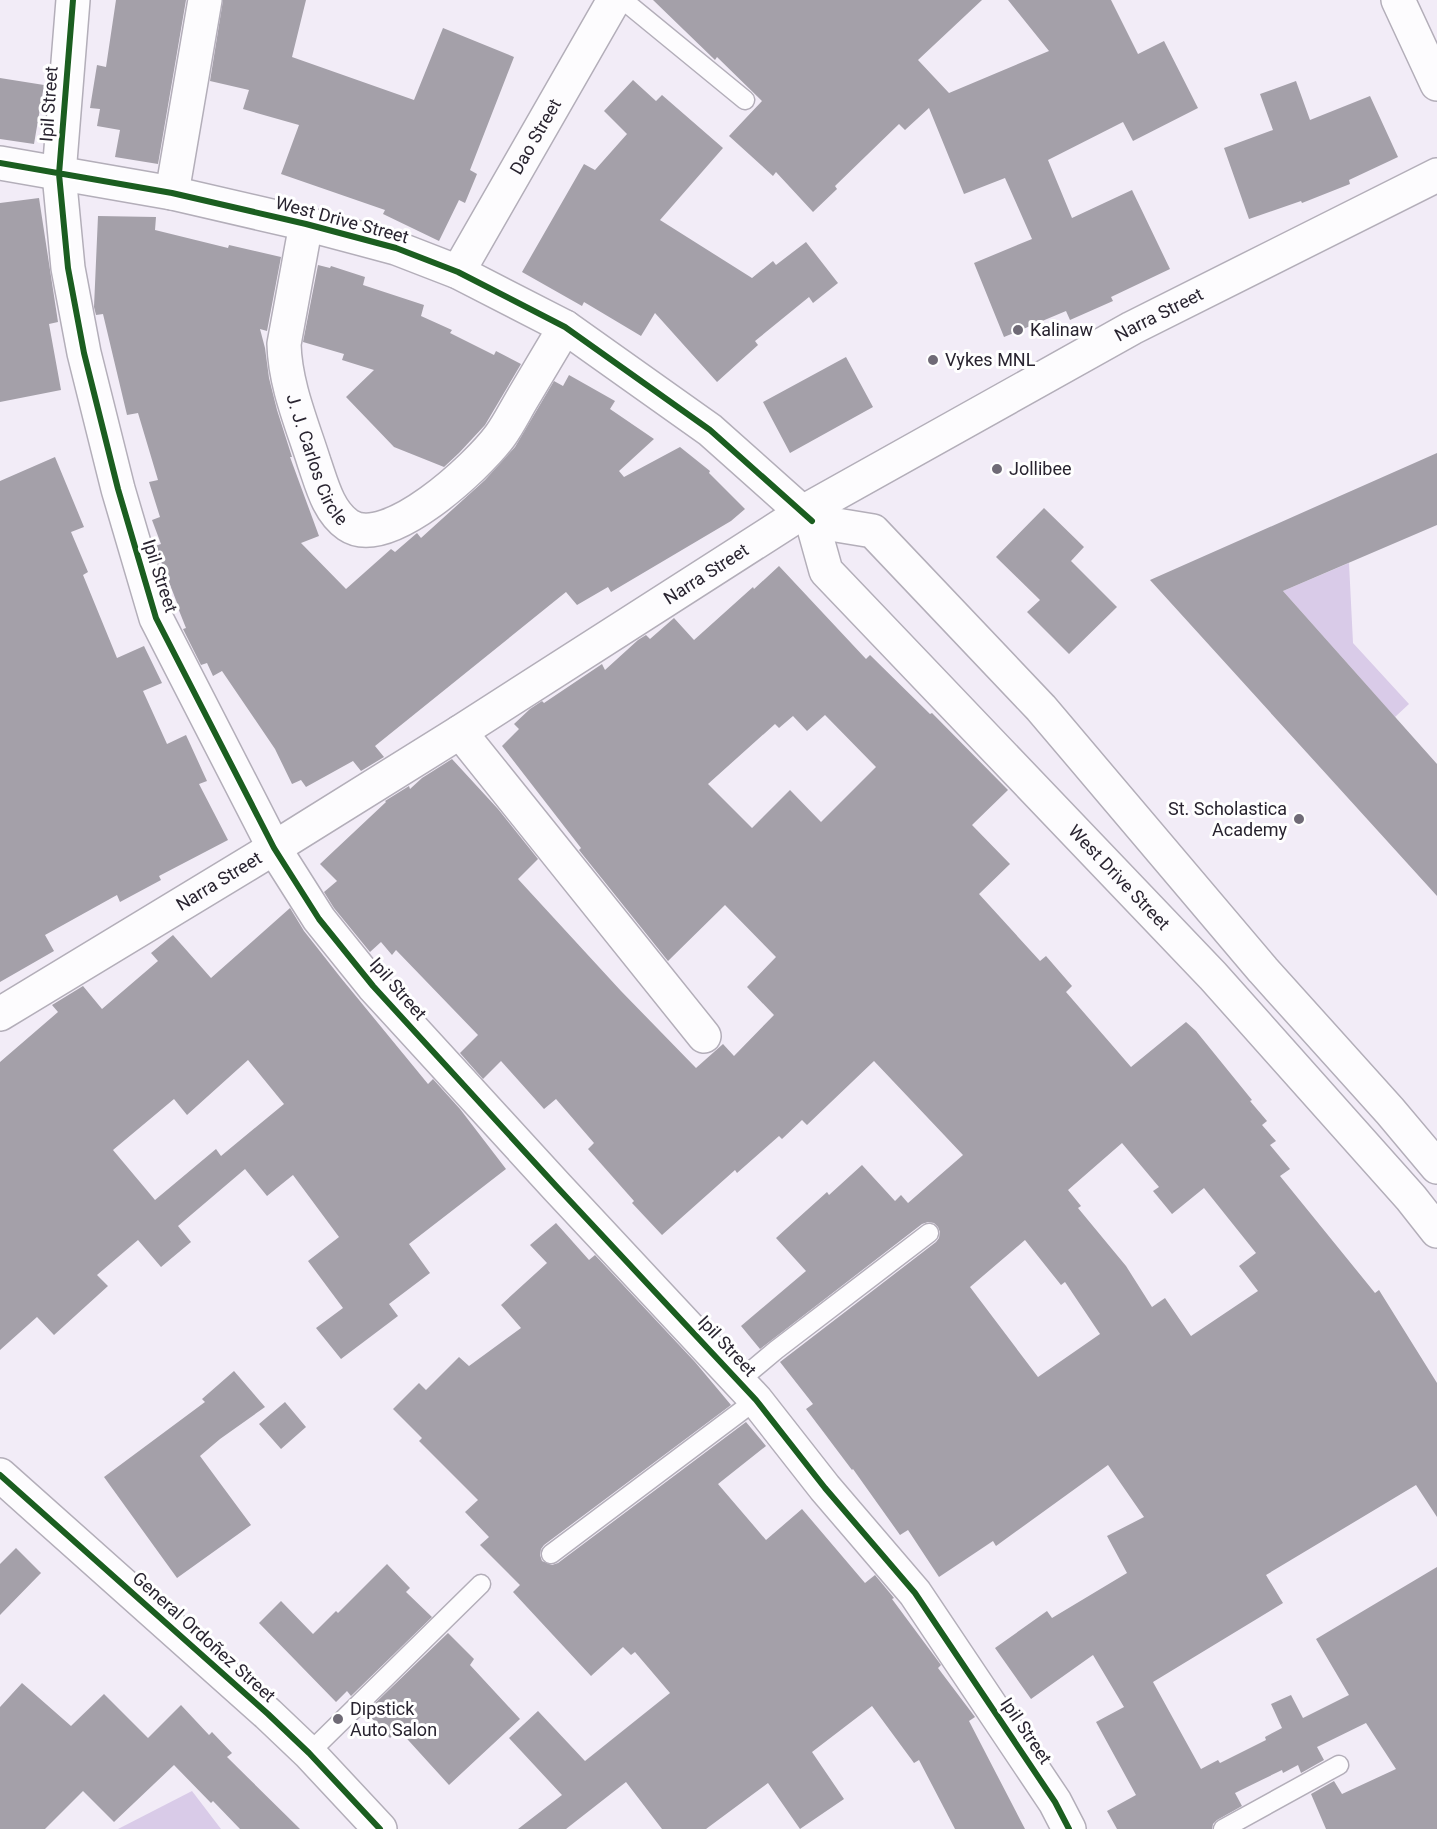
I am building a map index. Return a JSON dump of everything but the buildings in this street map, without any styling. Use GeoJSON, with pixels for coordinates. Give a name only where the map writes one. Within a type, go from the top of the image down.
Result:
{"type":"FeatureCollection","features":[{"type":"Feature","properties":{"kind":"street","name":"Ipil Street"},"geometry":{"type":"LineString","coordinates":[[73,0],[59,174],[68,268],[84,353],[118,489],[156,618],[274,848],[319,918],[373,986],[747,1390],[825,1488],[915,1593],[1055,1802],[1069,1829]]}},
{"type":"Feature","properties":{"kind":"street"},"geometry":{"type":"LineString","coordinates":[[172,193],[205,0]]}},
{"type":"Feature","properties":{"kind":"street","name":"Dao Street"},"geometry":{"type":"LineString","coordinates":[[458,272],[614,0]]}},
{"type":"Feature","properties":{"kind":"street"},"geometry":{"type":"LineString","coordinates":[[1398,0],[1437,84]]}},
{"type":"Feature","properties":{"kind":"street","name":"West Drive Street"},"geometry":{"type":"LineString","coordinates":[[0,163],[172,193],[306,224],[396,248],[458,272],[565,327],[710,430],[808,516],[826,571],[1213,976],[1411,1198],[1437,1231]]}},
{"type":"Feature","properties":{"kind":"street","name":"Narra Street"},"geometry":{"type":"LineString","coordinates":[[0,1014],[274,848],[808,516],[1132,328],[1437,175]]}},
{"type":"Feature","properties":{"kind":"street","name":"J. J. Carlos Circle"},"geometry":{"type":"LineString","coordinates":[[306,224],[284,344],[284,364],[325,495],[337,515],[350,527],[369,531],[389,526],[417,512],[461,478],[500,436],[565,327]]}},
{"type":"Feature","properties":{"kind":"street"},"geometry":{"type":"LineString","coordinates":[[808,516],[873,531],[1041,708],[1263,970],[1390,1111],[1437,1167]]}},
{"type":"Feature","properties":{"kind":"street"},"geometry":{"type":"LineString","coordinates":[[460,732],[704,1036]]}},
{"type":"Feature","properties":{"kind":"street","name":"General Ordoñez Street"},"geometry":{"type":"LineString","coordinates":[[0,1475],[309,1753],[380,1829]]}},
{"type":"Feature","properties":{"kind":"lane"},"geometry":{"type":"LineString","coordinates":[[623,0],[745,100]]}},
{"type":"Feature","properties":{"kind":"lane"},"geometry":{"type":"LineString","coordinates":[[551,1554],[747,1390],[776,1350],[929,1233]]}},
{"type":"Feature","properties":{"kind":"lane"},"geometry":{"type":"LineString","coordinates":[[309,1753],[481,1584]]}},
{"type":"Feature","properties":{"kind":"lane"},"geometry":{"type":"LineString","coordinates":[[1223,1829],[1339,1765]]}},
{"type":"Feature","properties":{"kind":"shaded area"},"geometry":{"type":"Polygon","coordinates":[[[1349,563],[1353,643],[1409,704],[1395,717],[1283,591],[1349,563]]]}},
{"type":"Feature","properties":{"kind":"shaded area"},"geometry":{"type":"Polygon","coordinates":[[[192,1791],[221,1829],[118,1829],[192,1791]]]}},
{"type":"Feature","properties":{"kind":"cycle path"},"geometry":{"type":"LineString","coordinates":[[73,0],[59,174],[68,268],[84,353],[118,489],[156,618],[274,848],[319,919],[373,986],[756,1400],[825,1488],[915,1593],[1055,1802],[1069,1829]]}},
{"type":"Feature","properties":{"kind":"cycle path"},"geometry":{"type":"LineString","coordinates":[[0,163],[172,193],[306,224],[396,248],[458,272],[565,327],[710,430],[812,521]]}},
{"type":"Feature","properties":{"kind":"cycle path"},"geometry":{"type":"LineString","coordinates":[[0,1475],[268,1714],[309,1753],[380,1829]]}},
{"type":"Feature","properties":{"kind":"place","name":"Kalinaw"},"geometry":{"type":"Point","coordinates":[1018,330]}},
{"type":"Feature","properties":{"kind":"place","name":"Vykes MNL"},"geometry":{"type":"Point","coordinates":[933,360]}},
{"type":"Feature","properties":{"kind":"place","name":"Jollibee"},"geometry":{"type":"Point","coordinates":[997,469]}},
{"type":"Feature","properties":{"kind":"place","name":"St. Scholastica Academy"},"geometry":{"type":"Point","coordinates":[1299,819]}},
{"type":"Feature","properties":{"kind":"place","name":"Dipstick Auto Salon"},"geometry":{"type":"Point","coordinates":[338,1719]}}]}
